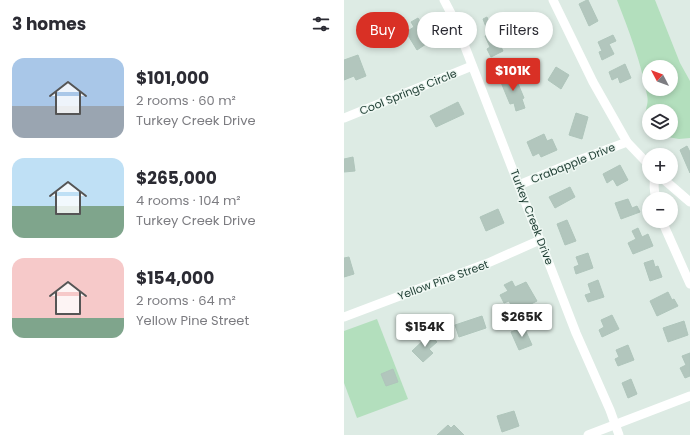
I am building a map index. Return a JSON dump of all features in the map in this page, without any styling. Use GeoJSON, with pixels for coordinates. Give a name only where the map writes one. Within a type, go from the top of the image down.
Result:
{"type":"FeatureCollection","features":[{"type":"Feature","properties":{"kind":"street","name":"Turkey Creek Drive"},"geometry":{"type":"LineString","coordinates":[[444,0],[455,21],[576,333],[610,410],[619,435]]}},
{"type":"Feature","properties":{"kind":"street"},"geometry":{"type":"LineString","coordinates":[[553,0],[593,82],[627,142],[642,158]]}},
{"type":"Feature","properties":{"kind":"street","name":"Cool Springs Circle"},"geometry":{"type":"LineString","coordinates":[[344,118],[472,66]]}},
{"type":"Feature","properties":{"kind":"street","name":"Crabapple Drive"},"geometry":{"type":"LineString","coordinates":[[519,185],[627,142]]}},
{"type":"Feature","properties":{"kind":"street"},"geometry":{"type":"LineString","coordinates":[[669,184],[690,202]]}},
{"type":"Feature","properties":{"kind":"street"},"geometry":{"type":"LineString","coordinates":[[665,228],[690,284]]}},
{"type":"Feature","properties":{"kind":"street","name":"Yellow Pine Street"},"geometry":{"type":"LineString","coordinates":[[344,317],[488,263],[540,240]]}},
{"type":"Feature","properties":{"kind":"street"},"geometry":{"type":"LineString","coordinates":[[588,435],[690,396]]}},
{"type":"Feature","properties":{"kind":"green space"},"geometry":{"type":"Polygon","coordinates":[[[617,0],[655,0],[680,63],[690,81],[690,138],[678,139],[678,104],[647,104],[647,96],[678,96],[678,60],[642,60],[642,75],[634,47],[617,0]]]}},
{"type":"Feature","properties":{"kind":"green space"},"geometry":{"type":"Polygon","coordinates":[[[377,319],[408,399],[357,418],[344,383],[344,331],[377,319]]]}},
{"type":"Feature","properties":{"kind":"building"},"geometry":{"type":"Polygon","coordinates":[[[587,0],[598,21],[589,26],[579,4],[587,0]]]}},
{"type":"Feature","properties":{"kind":"building"},"geometry":{"type":"Polygon","coordinates":[[[417,19],[417,48],[420,48],[417,50],[409,37],[409,30],[414,27],[411,22],[417,19]]]}},
{"type":"Feature","properties":{"kind":"building"},"geometry":{"type":"Polygon","coordinates":[[[613,35],[616,41],[609,44],[614,54],[602,60],[599,52],[602,51],[598,42],[613,35]]]}},
{"type":"Feature","properties":{"kind":"building"},"geometry":{"type":"Polygon","coordinates":[[[502,48],[503,51],[491,57],[487,49],[502,48]]]}},
{"type":"Feature","properties":{"kind":"building"},"geometry":{"type":"Polygon","coordinates":[[[358,55],[366,76],[356,80],[354,76],[344,80],[344,60],[358,55]]]}},
{"type":"Feature","properties":{"kind":"building"},"geometry":{"type":"Polygon","coordinates":[[[625,64],[631,78],[620,83],[618,77],[612,80],[609,72],[625,64]]]}},
{"type":"Feature","properties":{"kind":"building"},"geometry":{"type":"Polygon","coordinates":[[[556,67],[569,75],[561,89],[548,80],[556,67]]]}},
{"type":"Feature","properties":{"kind":"building"},"geometry":{"type":"Polygon","coordinates":[[[514,74],[524,98],[522,99],[525,108],[516,111],[514,103],[510,104],[500,80],[514,74]]]}},
{"type":"Feature","properties":{"kind":"building"},"geometry":{"type":"Polygon","coordinates":[[[458,102],[464,114],[436,127],[430,116],[458,102]]]}},
{"type":"Feature","properties":{"kind":"building"},"geometry":{"type":"Polygon","coordinates":[[[576,113],[588,117],[582,139],[569,135],[576,113]]]}},
{"type":"Feature","properties":{"kind":"building"},"geometry":{"type":"Polygon","coordinates":[[[544,134],[547,141],[552,139],[557,150],[541,157],[539,153],[533,156],[527,142],[544,134]]]}},
{"type":"Feature","properties":{"kind":"building"},"geometry":{"type":"Polygon","coordinates":[[[687,146],[690,152],[690,173],[680,150],[687,146]]]}},
{"type":"Feature","properties":{"kind":"building"},"geometry":{"type":"Polygon","coordinates":[[[353,157],[355,171],[344,172],[344,159],[353,157]]]}},
{"type":"Feature","properties":{"kind":"building"},"geometry":{"type":"Polygon","coordinates":[[[620,165],[628,180],[617,186],[613,179],[607,183],[603,174],[620,165]]]}},
{"type":"Feature","properties":{"kind":"building"},"geometry":{"type":"Polygon","coordinates":[[[570,187],[575,197],[555,208],[549,197],[570,187]]]}},
{"type":"Feature","properties":{"kind":"building"},"geometry":{"type":"Polygon","coordinates":[[[628,199],[632,208],[637,206],[640,212],[621,219],[615,203],[628,199]]]}},
{"type":"Feature","properties":{"kind":"building"},"geometry":{"type":"Polygon","coordinates":[[[498,209],[504,223],[486,231],[480,217],[498,209]]]}},
{"type":"Feature","properties":{"kind":"building"},"geometry":{"type":"Polygon","coordinates":[[[567,220],[576,241],[565,245],[557,224],[567,220]]]}},
{"type":"Feature","properties":{"kind":"building"},"geometry":{"type":"Polygon","coordinates":[[[638,228],[642,237],[648,234],[653,246],[633,254],[628,243],[636,239],[632,231],[638,228]]]}},
{"type":"Feature","properties":{"kind":"building"},"geometry":{"type":"Polygon","coordinates":[[[588,253],[593,268],[576,274],[574,267],[579,265],[576,257],[588,253]]]}},
{"type":"Feature","properties":{"kind":"building"},"geometry":{"type":"Polygon","coordinates":[[[349,257],[354,274],[344,277],[344,258],[349,257]]]}},
{"type":"Feature","properties":{"kind":"building"},"geometry":{"type":"Polygon","coordinates":[[[653,260],[655,267],[658,266],[662,277],[650,281],[644,263],[653,260]]]}},
{"type":"Feature","properties":{"kind":"building"},"geometry":{"type":"Polygon","coordinates":[[[598,280],[604,297],[588,302],[585,295],[591,293],[588,284],[598,280]]]}},
{"type":"Feature","properties":{"kind":"building"},"geometry":{"type":"Polygon","coordinates":[[[512,281],[515,287],[526,282],[537,301],[531,304],[532,306],[521,312],[519,308],[514,311],[509,301],[504,303],[500,295],[508,291],[504,285],[512,281]]]}},
{"type":"Feature","properties":{"kind":"building"},"geometry":{"type":"Polygon","coordinates":[[[668,292],[672,300],[674,299],[678,306],[657,316],[650,301],[668,292]]]}},
{"type":"Feature","properties":{"kind":"building"},"geometry":{"type":"Polygon","coordinates":[[[612,315],[619,329],[602,337],[599,330],[604,327],[601,320],[612,315]]]}},
{"type":"Feature","properties":{"kind":"building"},"geometry":{"type":"Polygon","coordinates":[[[482,316],[486,328],[459,337],[455,325],[482,316]]]}},
{"type":"Feature","properties":{"kind":"building"},"geometry":{"type":"Polygon","coordinates":[[[684,321],[688,335],[668,342],[663,328],[684,321]]]}},
{"type":"Feature","properties":{"kind":"building"},"geometry":{"type":"Polygon","coordinates":[[[524,327],[532,345],[519,350],[511,332],[524,327]]]}},
{"type":"Feature","properties":{"kind":"building"},"geometry":{"type":"Polygon","coordinates":[[[430,334],[437,342],[429,349],[433,353],[423,362],[412,351],[430,334]]]}},
{"type":"Feature","properties":{"kind":"building"},"geometry":{"type":"Polygon","coordinates":[[[628,345],[634,360],[618,366],[615,359],[619,357],[616,350],[628,345]]]}},
{"type":"Feature","properties":{"kind":"building"},"geometry":{"type":"Polygon","coordinates":[[[690,353],[690,376],[685,378],[680,368],[686,365],[682,356],[690,353]]]}},
{"type":"Feature","properties":{"kind":"building"},"geometry":{"type":"Polygon","coordinates":[[[393,369],[398,382],[386,386],[381,374],[393,369]]]}},
{"type":"Feature","properties":{"kind":"building"},"geometry":{"type":"Polygon","coordinates":[[[631,379],[637,394],[628,398],[622,383],[631,379]]]}},
{"type":"Feature","properties":{"kind":"building"},"geometry":{"type":"Polygon","coordinates":[[[514,411],[519,426],[502,432],[497,416],[514,411]]]}},
{"type":"Feature","properties":{"kind":"building"},"geometry":{"type":"Polygon","coordinates":[[[448,425],[451,428],[454,425],[464,435],[437,435],[448,425]]]}}]}
